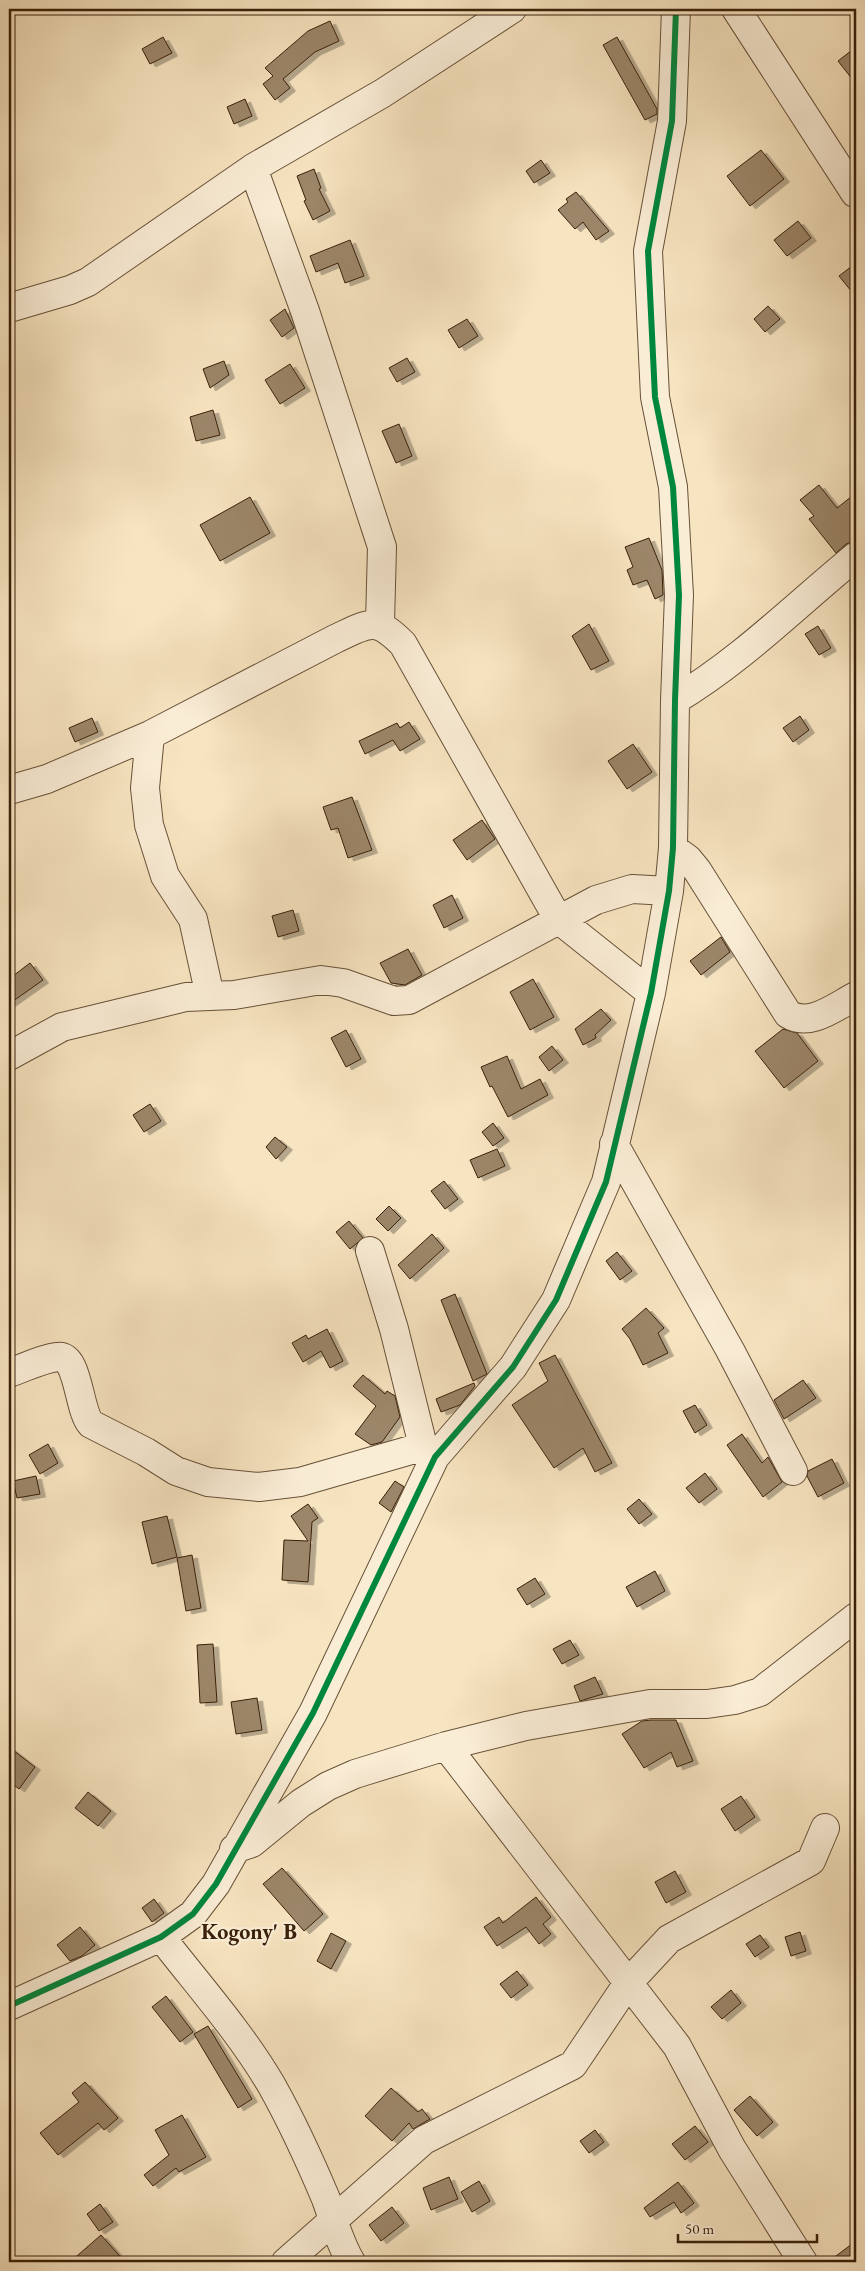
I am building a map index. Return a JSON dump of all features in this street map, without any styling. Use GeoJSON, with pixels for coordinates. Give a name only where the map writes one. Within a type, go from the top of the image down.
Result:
{"type":"FeatureCollection","features":[{"type":"Feature","properties":{"kind":"street"},"geometry":{"type":"LineString","coordinates":[[9,308],[70,290],[88,282],[253,168],[382,93],[512,9]]}},
{"type":"Feature","properties":{"kind":"street"},"geometry":{"type":"LineString","coordinates":[[9,2006],[161,1937],[192,1914],[216,1884],[312,1713],[429,1454],[513,1367],[556,1300],[606,1182],[651,993],[669,891],[674,848],[675,700],[679,595],[673,487],[655,397],[648,251],[672,121],[676,9]]}},
{"type":"Feature","properties":{"kind":"street"},"geometry":{"type":"LineString","coordinates":[[736,9],[855,193]]}},
{"type":"Feature","properties":{"kind":"street"},"geometry":{"type":"LineString","coordinates":[[9,790],[47,779],[150,735],[361,627],[380,622],[382,548],[305,311],[253,168]]}},
{"type":"Feature","properties":{"kind":"street"},"geometry":{"type":"LineString","coordinates":[[675,700],[708,681],[750,648],[856,556]]}},
{"type":"Feature","properties":{"kind":"street"},"geometry":{"type":"LineString","coordinates":[[376,624],[388,629],[403,644],[558,920],[651,993]]}},
{"type":"Feature","properties":{"kind":"street"},"geometry":{"type":"LineString","coordinates":[[150,735],[146,788],[149,825],[165,876],[193,919],[210,996]]}},
{"type":"Feature","properties":{"kind":"street"},"geometry":{"type":"LineString","coordinates":[[674,848],[688,859],[697,870],[788,1014],[796,1020],[807,1020],[856,996]]}},
{"type":"Feature","properties":{"kind":"street"},"geometry":{"type":"LineString","coordinates":[[9,1056],[62,1027],[186,997],[234,995],[321,980],[343,983],[394,1001],[409,1000],[596,900],[632,889],[669,891]]}},
{"type":"Feature","properties":{"kind":"street"},"geometry":{"type":"LineString","coordinates":[[614,1144],[730,1350],[793,1471]]}},
{"type":"Feature","properties":{"kind":"street"},"geometry":{"type":"LineString","coordinates":[[370,1251],[429,1454]]}},
{"type":"Feature","properties":{"kind":"street"},"geometry":{"type":"LineString","coordinates":[[9,1374],[59,1356],[67,1359],[73,1366],[86,1418],[91,1424],[146,1452],[176,1471],[208,1482],[259,1487],[300,1482],[391,1454],[429,1454]]}},
{"type":"Feature","properties":{"kind":"street"},"geometry":{"type":"LineString","coordinates":[[234,1849],[252,1843],[301,1803],[328,1786],[355,1774],[446,1746],[526,1726],[650,1704],[707,1704],[735,1700],[752,1695],[760,1692],[786,1674],[856,1617]]}},
{"type":"Feature","properties":{"kind":"street"},"geometry":{"type":"LineString","coordinates":[[446,1746],[677,2046],[709,2101],[732,2149],[803,2262]]}},
{"type":"Feature","properties":{"kind":"street"},"geometry":{"type":"LineString","coordinates":[[286,2262],[424,2140],[573,2065],[628,1983],[669,1939],[811,1861],[825,1828]]}},
{"type":"Feature","properties":{"kind":"street"},"geometry":{"type":"LineString","coordinates":[[161,1937],[248,2048],[272,2086],[315,2175],[351,2262]]}},
{"type":"Feature","properties":{"kind":"building"},"geometry":{"type":"Polygon","coordinates":[[[330,21],[339,41],[315,52],[283,79],[290,88],[275,100],[263,84],[273,76],[265,68],[308,31],[330,21]]]}},
{"type":"Feature","properties":{"kind":"building"},"geometry":{"type":"Polygon","coordinates":[[[163,37],[172,53],[150,64],[142,49],[163,37]]]}},
{"type":"Feature","properties":{"kind":"building"},"geometry":{"type":"Polygon","coordinates":[[[617,37],[657,109],[657,114],[645,120],[603,45],[617,37]]]}},
{"type":"Feature","properties":{"kind":"building"},"geometry":{"type":"Polygon","coordinates":[[[856,47],[856,84],[838,61],[856,47]]]}},
{"type":"Feature","properties":{"kind":"building"},"geometry":{"type":"Polygon","coordinates":[[[245,99],[252,116],[234,124],[227,107],[245,99]]]}},
{"type":"Feature","properties":{"kind":"building"},"geometry":{"type":"Polygon","coordinates":[[[761,150],[784,179],[750,206],[727,176],[761,150]]]}},
{"type":"Feature","properties":{"kind":"building"},"geometry":{"type":"Polygon","coordinates":[[[541,160],[550,173],[534,183],[526,171],[541,160]]]}},
{"type":"Feature","properties":{"kind":"building"},"geometry":{"type":"Polygon","coordinates":[[[314,169],[321,188],[319,189],[330,211],[313,220],[304,201],[306,200],[297,176],[314,169]]]}},
{"type":"Feature","properties":{"kind":"building"},"geometry":{"type":"Polygon","coordinates":[[[576,192],[609,231],[596,240],[583,222],[575,229],[558,210],[568,202],[566,199],[576,192]]]}},
{"type":"Feature","properties":{"kind":"building"},"geometry":{"type":"Polygon","coordinates":[[[798,221],[811,238],[787,256],[774,240],[798,221]]]}},
{"type":"Feature","properties":{"kind":"building"},"geometry":{"type":"Polygon","coordinates":[[[350,240],[364,276],[345,283],[338,263],[316,272],[310,256],[350,240]]]}},
{"type":"Feature","properties":{"kind":"building"},"geometry":{"type":"Polygon","coordinates":[[[856,263],[856,297],[839,276],[856,263]]]}},
{"type":"Feature","properties":{"kind":"building"},"geometry":{"type":"Polygon","coordinates":[[[768,306],[780,319],[765,332],[754,319],[768,306]]]}},
{"type":"Feature","properties":{"kind":"building"},"geometry":{"type":"Polygon","coordinates":[[[285,309],[294,328],[282,337],[270,320],[285,309]]]}},
{"type":"Feature","properties":{"kind":"building"},"geometry":{"type":"Polygon","coordinates":[[[467,319],[478,336],[459,348],[448,330],[467,319]]]}},
{"type":"Feature","properties":{"kind":"building"},"geometry":{"type":"Polygon","coordinates":[[[407,358],[415,372],[397,382],[389,368],[407,358]]]}},
{"type":"Feature","properties":{"kind":"building"},"geometry":{"type":"Polygon","coordinates":[[[224,361],[229,375],[210,388],[203,369],[224,361]]]}},
{"type":"Feature","properties":{"kind":"building"},"geometry":{"type":"Polygon","coordinates":[[[290,364],[305,388],[280,404],[265,380],[290,364]]]}},
{"type":"Feature","properties":{"kind":"building"},"geometry":{"type":"Polygon","coordinates":[[[213,410],[220,435],[196,441],[190,417],[213,410]]]}},
{"type":"Feature","properties":{"kind":"building"},"geometry":{"type":"Polygon","coordinates":[[[399,424],[412,456],[396,463],[382,431],[399,424]]]}},
{"type":"Feature","properties":{"kind":"building"},"geometry":{"type":"Polygon","coordinates":[[[819,485],[837,508],[856,493],[856,540],[846,544],[836,553],[809,519],[814,516],[800,500],[819,485]]]}},
{"type":"Feature","properties":{"kind":"building"},"geometry":{"type":"Polygon","coordinates":[[[250,497],[270,533],[220,561],[200,525],[250,497]]]}},
{"type":"Feature","properties":{"kind":"building"},"geometry":{"type":"Polygon","coordinates":[[[649,538],[662,570],[663,595],[655,599],[647,580],[633,585],[627,570],[633,567],[625,547],[649,538]]]}},
{"type":"Feature","properties":{"kind":"building"},"geometry":{"type":"Polygon","coordinates":[[[589,624],[609,661],[591,670],[572,636],[589,624]]]}},
{"type":"Feature","properties":{"kind":"building"},"geometry":{"type":"Polygon","coordinates":[[[818,626],[831,648],[819,655],[805,634],[818,626]]]}},
{"type":"Feature","properties":{"kind":"building"},"geometry":{"type":"Polygon","coordinates":[[[800,716],[809,730],[793,742],[783,728],[800,716]]]}},
{"type":"Feature","properties":{"kind":"building"},"geometry":{"type":"Polygon","coordinates":[[[92,718],[98,732],[75,742],[69,728],[92,718]]]}},
{"type":"Feature","properties":{"kind":"building"},"geometry":{"type":"Polygon","coordinates":[[[409,722],[420,739],[400,751],[393,740],[365,754],[359,741],[397,723],[400,728],[409,722]]]}},
{"type":"Feature","properties":{"kind":"building"},"geometry":{"type":"Polygon","coordinates":[[[633,744],[652,772],[627,789],[608,761],[633,744]]]}},
{"type":"Feature","properties":{"kind":"building"},"geometry":{"type":"Polygon","coordinates":[[[352,797],[372,850],[348,858],[338,828],[331,830],[323,807],[352,797]]]}},
{"type":"Feature","properties":{"kind":"building"},"geometry":{"type":"Polygon","coordinates":[[[482,820],[495,839],[467,860],[453,840],[482,820]]]}},
{"type":"Feature","properties":{"kind":"building"},"geometry":{"type":"Polygon","coordinates":[[[452,895],[463,918],[444,928],[433,905],[452,895]]]}},
{"type":"Feature","properties":{"kind":"building"},"geometry":{"type":"Polygon","coordinates":[[[293,910],[299,931],[278,937],[272,916],[293,910]]]}},
{"type":"Feature","properties":{"kind":"building"},"geometry":{"type":"Polygon","coordinates":[[[721,937],[730,952],[701,975],[690,961],[721,937]]]}},
{"type":"Feature","properties":{"kind":"building"},"geometry":{"type":"Polygon","coordinates":[[[408,949],[422,975],[405,985],[391,983],[380,963],[408,949]]]}},
{"type":"Feature","properties":{"kind":"building"},"geometry":{"type":"Polygon","coordinates":[[[30,963],[43,980],[9,1004],[9,979],[30,963]]]}},
{"type":"Feature","properties":{"kind":"building"},"geometry":{"type":"Polygon","coordinates":[[[533,979],[554,1017],[530,1030],[510,992],[533,979]]]}},
{"type":"Feature","properties":{"kind":"building"},"geometry":{"type":"Polygon","coordinates":[[[601,1009],[611,1020],[595,1035],[596,1038],[583,1045],[575,1029],[601,1009]]]}},
{"type":"Feature","properties":{"kind":"building"},"geometry":{"type":"Polygon","coordinates":[[[783,1029],[797,1033],[818,1061],[784,1088],[755,1051],[783,1029]]]}},
{"type":"Feature","properties":{"kind":"building"},"geometry":{"type":"Polygon","coordinates":[[[346,1030],[361,1059],[346,1067],[331,1038],[346,1030]]]}},
{"type":"Feature","properties":{"kind":"building"},"geometry":{"type":"Polygon","coordinates":[[[552,1046],[563,1060],[549,1071],[539,1057],[552,1046]]]}},
{"type":"Feature","properties":{"kind":"building"},"geometry":{"type":"Polygon","coordinates":[[[507,1056],[521,1089],[540,1079],[548,1095],[508,1117],[492,1086],[490,1087],[481,1067],[507,1056]]]}},
{"type":"Feature","properties":{"kind":"building"},"geometry":{"type":"Polygon","coordinates":[[[150,1104],[161,1121],[144,1132],[133,1115],[150,1104]]]}},
{"type":"Feature","properties":{"kind":"building"},"geometry":{"type":"Polygon","coordinates":[[[493,1123],[504,1138],[493,1146],[482,1132],[493,1123]]]}},
{"type":"Feature","properties":{"kind":"building"},"geometry":{"type":"Polygon","coordinates":[[[275,1137],[287,1147],[276,1159],[266,1147],[275,1137]]]}},
{"type":"Feature","properties":{"kind":"building"},"geometry":{"type":"Polygon","coordinates":[[[497,1149],[505,1166],[478,1178],[470,1160],[497,1149]]]}},
{"type":"Feature","properties":{"kind":"building"},"geometry":{"type":"Polygon","coordinates":[[[444,1181],[458,1199],[445,1209],[431,1191],[444,1181]]]}},
{"type":"Feature","properties":{"kind":"building"},"geometry":{"type":"Polygon","coordinates":[[[389,1206],[401,1218],[388,1231],[376,1219],[389,1206]]]}},
{"type":"Feature","properties":{"kind":"building"},"geometry":{"type":"Polygon","coordinates":[[[349,1221],[363,1238],[350,1249],[336,1232],[349,1221]]]}},
{"type":"Feature","properties":{"kind":"building"},"geometry":{"type":"Polygon","coordinates":[[[432,1234],[444,1248],[410,1279],[398,1265],[432,1234]]]}},
{"type":"Feature","properties":{"kind":"building"},"geometry":{"type":"Polygon","coordinates":[[[617,1252],[632,1271],[620,1280],[606,1261],[617,1252]]]}},
{"type":"Feature","properties":{"kind":"building"},"geometry":{"type":"Polygon","coordinates":[[[455,1294],[487,1374],[473,1381],[441,1300],[455,1294]]]}},
{"type":"Feature","properties":{"kind":"building"},"geometry":{"type":"Polygon","coordinates":[[[646,1308],[664,1328],[658,1333],[668,1353],[643,1365],[630,1339],[622,1329],[646,1308]]]}},
{"type":"Feature","properties":{"kind":"building"},"geometry":{"type":"Polygon","coordinates":[[[327,1329],[343,1361],[330,1368],[321,1351],[303,1362],[292,1343],[306,1335],[308,1339],[327,1329]]]}},
{"type":"Feature","properties":{"kind":"building"},"geometry":{"type":"Polygon","coordinates":[[[555,1355],[612,1463],[595,1472],[583,1448],[554,1468],[512,1405],[548,1381],[539,1363],[555,1355]]]}},
{"type":"Feature","properties":{"kind":"building"},"geometry":{"type":"Polygon","coordinates":[[[363,1375],[385,1394],[387,1391],[395,1396],[400,1417],[382,1442],[371,1445],[355,1434],[376,1406],[353,1386],[363,1375]]]}},
{"type":"Feature","properties":{"kind":"building"},"geometry":{"type":"Polygon","coordinates":[[[803,1380],[816,1398],[784,1419],[774,1400],[803,1380]]]}},
{"type":"Feature","properties":{"kind":"building"},"geometry":{"type":"Polygon","coordinates":[[[474,1383],[475,1386],[460,1405],[441,1412],[436,1399],[474,1383]]]}},
{"type":"Feature","properties":{"kind":"building"},"geometry":{"type":"Polygon","coordinates":[[[695,1405],[707,1425],[695,1433],[683,1411],[695,1405]]]}},
{"type":"Feature","properties":{"kind":"building"},"geometry":{"type":"Polygon","coordinates":[[[742,1434],[762,1463],[768,1457],[782,1482],[763,1497],[727,1445],[742,1434]]]}},
{"type":"Feature","properties":{"kind":"building"},"geometry":{"type":"Polygon","coordinates":[[[48,1444],[58,1463],[40,1474],[29,1455],[48,1444]]]}},
{"type":"Feature","properties":{"kind":"building"},"geometry":{"type":"Polygon","coordinates":[[[832,1459],[844,1483],[818,1497],[807,1476],[808,1471],[832,1459]]]}},
{"type":"Feature","properties":{"kind":"building"},"geometry":{"type":"Polygon","coordinates":[[[705,1473],[717,1489],[699,1503],[686,1488],[705,1473]]]}},
{"type":"Feature","properties":{"kind":"building"},"geometry":{"type":"Polygon","coordinates":[[[36,1476],[40,1494],[17,1498],[13,1481],[36,1476]]]}},
{"type":"Feature","properties":{"kind":"building"},"geometry":{"type":"Polygon","coordinates":[[[395,1481],[404,1487],[391,1512],[379,1503],[395,1481]]]}},
{"type":"Feature","properties":{"kind":"building"},"geometry":{"type":"Polygon","coordinates":[[[639,1499],[652,1514],[639,1524],[627,1509],[639,1499]]]}},
{"type":"Feature","properties":{"kind":"building"},"geometry":{"type":"Polygon","coordinates":[[[308,1504],[318,1518],[312,1522],[308,1582],[282,1580],[284,1540],[308,1541],[291,1516],[308,1504]]]}},
{"type":"Feature","properties":{"kind":"building"},"geometry":{"type":"Polygon","coordinates":[[[167,1516],[177,1557],[152,1564],[142,1522],[167,1516]]]}},
{"type":"Feature","properties":{"kind":"building"},"geometry":{"type":"Polygon","coordinates":[[[192,1555],[201,1608],[186,1611],[177,1558],[192,1555]]]}},
{"type":"Feature","properties":{"kind":"building"},"geometry":{"type":"Polygon","coordinates":[[[655,1571],[665,1591],[637,1607],[626,1587],[655,1571]]]}},
{"type":"Feature","properties":{"kind":"building"},"geometry":{"type":"Polygon","coordinates":[[[535,1578],[545,1594],[527,1605],[517,1589],[535,1578]]]}},
{"type":"Feature","properties":{"kind":"building"},"geometry":{"type":"Polygon","coordinates":[[[570,1640],[579,1655],[562,1664],[553,1649],[570,1640]]]}},
{"type":"Feature","properties":{"kind":"building"},"geometry":{"type":"Polygon","coordinates":[[[213,1644],[217,1702],[200,1703],[197,1645],[213,1644]]]}},
{"type":"Feature","properties":{"kind":"building"},"geometry":{"type":"Polygon","coordinates":[[[595,1677],[603,1694],[580,1701],[574,1686],[595,1677]]]}},
{"type":"Feature","properties":{"kind":"building"},"geometry":{"type":"Polygon","coordinates":[[[257,1698],[262,1730],[236,1734],[231,1702],[257,1698]]]}},
{"type":"Feature","properties":{"kind":"building"},"geometry":{"type":"Polygon","coordinates":[[[676,1720],[693,1761],[677,1767],[671,1752],[644,1768],[622,1734],[642,1721],[676,1720]]]}},
{"type":"Feature","properties":{"kind":"building"},"geometry":{"type":"Polygon","coordinates":[[[9,1747],[35,1767],[19,1789],[9,1781],[9,1747]]]}},
{"type":"Feature","properties":{"kind":"building"},"geometry":{"type":"Polygon","coordinates":[[[88,1792],[111,1811],[98,1826],[75,1808],[88,1792]]]}},
{"type":"Feature","properties":{"kind":"building"},"geometry":{"type":"Polygon","coordinates":[[[741,1796],[755,1817],[735,1831],[721,1809],[741,1796]]]}},
{"type":"Feature","properties":{"kind":"building"},"geometry":{"type":"Polygon","coordinates":[[[282,1868],[323,1914],[304,1931],[263,1884],[282,1868]]]}},
{"type":"Feature","properties":{"kind":"building"},"geometry":{"type":"Polygon","coordinates":[[[675,1871],[686,1892],[666,1903],[655,1882],[675,1871]]]}},
{"type":"Feature","properties":{"kind":"building"},"geometry":{"type":"Polygon","coordinates":[[[536,1897],[551,1917],[543,1924],[551,1934],[539,1944],[526,1927],[497,1946],[484,1927],[499,1917],[503,1923],[536,1897]]]}},
{"type":"Feature","properties":{"kind":"building"},"geometry":{"type":"Polygon","coordinates":[[[154,1899],[164,1913],[152,1922],[142,1908],[154,1899]]]}},
{"type":"Feature","properties":{"kind":"building"},"geometry":{"type":"Polygon","coordinates":[[[80,1927],[95,1945],[82,1956],[70,1961],[57,1945],[80,1927]]]}},
{"type":"Feature","properties":{"kind":"building"},"geometry":{"type":"Polygon","coordinates":[[[800,1932],[806,1951],[791,1956],[785,1937],[800,1932]]]}},
{"type":"Feature","properties":{"kind":"building"},"geometry":{"type":"Polygon","coordinates":[[[331,1933],[346,1941],[331,1969],[317,1961],[331,1933]]]}},
{"type":"Feature","properties":{"kind":"building"},"geometry":{"type":"Polygon","coordinates":[[[760,1935],[769,1947],[755,1957],[746,1944],[760,1935]]]}},
{"type":"Feature","properties":{"kind":"building"},"geometry":{"type":"Polygon","coordinates":[[[517,1971],[528,1985],[511,1998],[500,1984],[517,1971]]]}},
{"type":"Feature","properties":{"kind":"building"},"geometry":{"type":"Polygon","coordinates":[[[731,1990],[741,2003],[722,2019],[711,2007],[731,1990]]]}},
{"type":"Feature","properties":{"kind":"building"},"geometry":{"type":"Polygon","coordinates":[[[166,1996],[193,2032],[180,2042],[152,2007],[166,1996]]]}},
{"type":"Feature","properties":{"kind":"building"},"geometry":{"type":"Polygon","coordinates":[[[208,2026],[252,2099],[238,2108],[194,2034],[208,2026]]]}},
{"type":"Feature","properties":{"kind":"building"},"geometry":{"type":"Polygon","coordinates":[[[85,2082],[118,2118],[104,2130],[98,2123],[58,2155],[40,2133],[79,2102],[72,2093],[85,2082]]]}},
{"type":"Feature","properties":{"kind":"building"},"geometry":{"type":"Polygon","coordinates":[[[391,2088],[418,2112],[422,2109],[430,2119],[413,2129],[409,2123],[392,2141],[365,2116],[391,2088]]]}},
{"type":"Feature","properties":{"kind":"building"},"geometry":{"type":"Polygon","coordinates":[[[750,2096],[773,2122],[757,2136],[734,2110],[750,2096]]]}},
{"type":"Feature","properties":{"kind":"building"},"geometry":{"type":"Polygon","coordinates":[[[182,2115],[206,2157],[179,2172],[176,2168],[153,2186],[144,2175],[169,2155],[155,2130],[182,2115]]]}},
{"type":"Feature","properties":{"kind":"building"},"geometry":{"type":"Polygon","coordinates":[[[695,2126],[708,2142],[685,2160],[672,2144],[695,2126]]]}},
{"type":"Feature","properties":{"kind":"building"},"geometry":{"type":"Polygon","coordinates":[[[595,2130],[604,2142],[589,2153],[580,2141],[595,2130]]]}},
{"type":"Feature","properties":{"kind":"building"},"geometry":{"type":"Polygon","coordinates":[[[449,2177],[458,2199],[431,2210],[423,2188],[449,2177]]]}},
{"type":"Feature","properties":{"kind":"building"},"geometry":{"type":"Polygon","coordinates":[[[479,2181],[490,2201],[472,2212],[461,2192],[479,2181]]]}},
{"type":"Feature","properties":{"kind":"building"},"geometry":{"type":"Polygon","coordinates":[[[678,2182],[694,2203],[681,2213],[674,2202],[650,2217],[644,2208],[678,2182]]]}},
{"type":"Feature","properties":{"kind":"building"},"geometry":{"type":"Polygon","coordinates":[[[100,2204],[113,2222],[99,2231],[87,2214],[100,2204]]]}},
{"type":"Feature","properties":{"kind":"building"},"geometry":{"type":"Polygon","coordinates":[[[392,2207],[404,2223],[381,2241],[369,2225],[392,2207]]]}},
{"type":"Feature","properties":{"kind":"building"},"geometry":{"type":"Polygon","coordinates":[[[101,2235],[125,2262],[70,2262],[101,2235]]]}},
{"type":"Feature","properties":{"kind":"building"},"geometry":{"type":"Polygon","coordinates":[[[856,2241],[856,2262],[828,2262],[856,2241]]]}},
{"type":"Feature","properties":{"kind":"cycle path"},"geometry":{"type":"LineString","coordinates":[[9,2006],[161,1937],[193,1914],[216,1884],[313,1713],[435,1457],[513,1367],[556,1300],[606,1182],[651,993],[669,891],[673,848],[675,700],[679,595],[673,487],[655,397],[648,251],[672,121],[676,9]]}},
{"type":"Feature","properties":{"kind":"district","name":"Kogony' B"},"geometry":{"type":"Point","coordinates":[249,1931]}}]}
